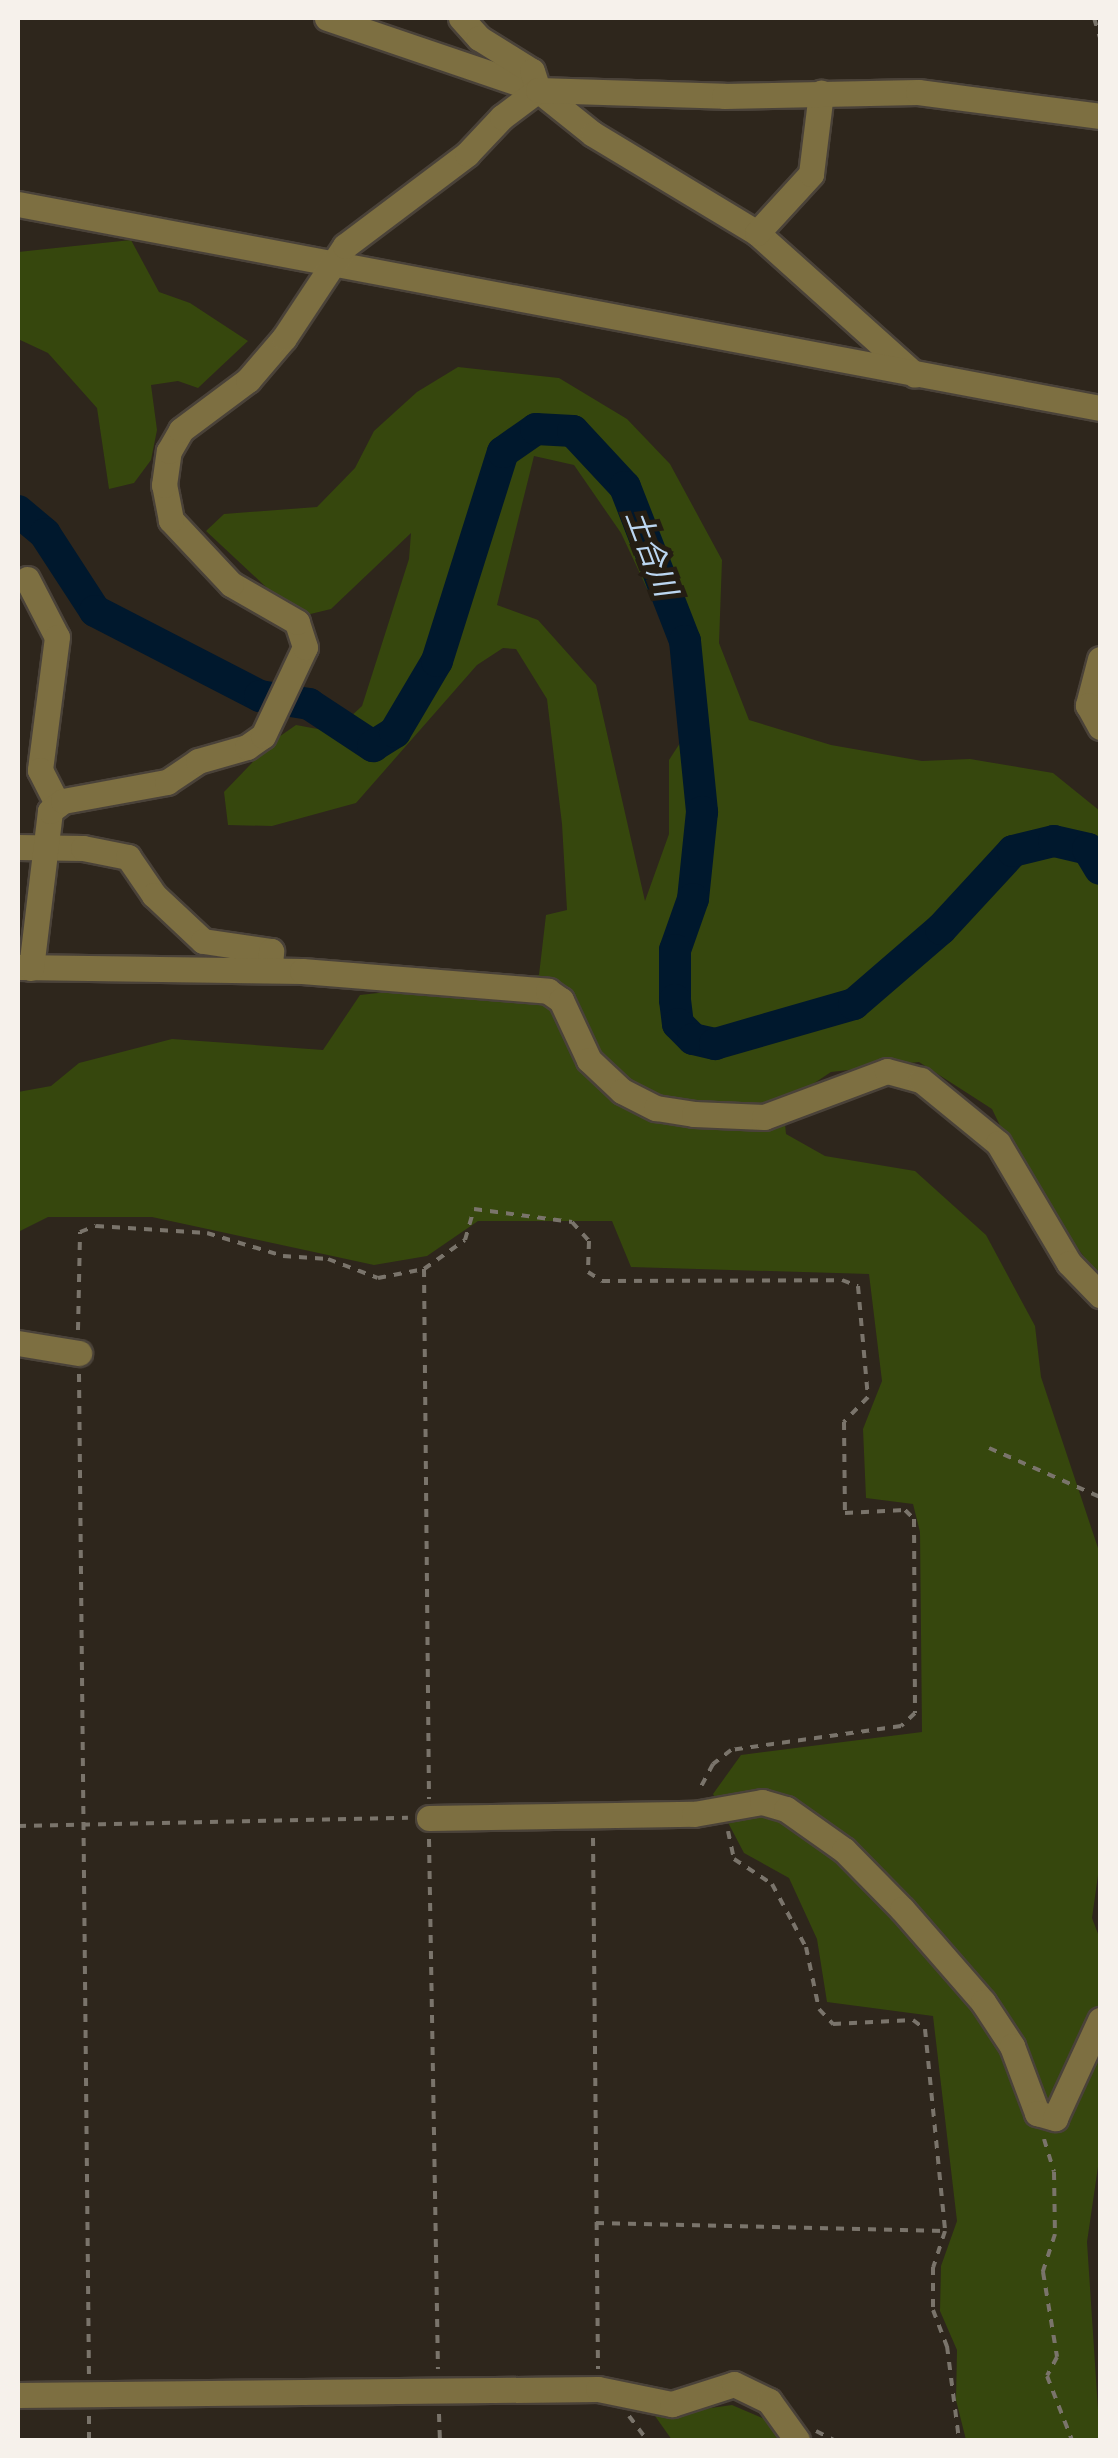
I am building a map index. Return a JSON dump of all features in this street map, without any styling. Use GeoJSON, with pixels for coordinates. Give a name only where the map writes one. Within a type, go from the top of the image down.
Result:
{"type":"FeatureCollection","features":[{"type":"Feature","properties":{"kind":"street"},"geometry":{"type":"LineString","coordinates":[[327,18],[538,90],[918,92],[1100,116]]}},
{"type":"Feature","properties":{"kind":"street"},"geometry":{"type":"LineString","coordinates":[[461,18],[478,38],[532,71],[538,90],[593,134],[756,233],[915,375]]}},
{"type":"Feature","properties":{"kind":"street"},"geometry":{"type":"LineString","coordinates":[[538,90],[325,266],[302,312],[248,380],[181,430],[164,485],[171,520],[231,584],[297,622],[305,647],[272,719],[247,746],[198,761],[167,782],[58,805],[50,812],[24,968],[270,970],[548,991],[561,1000],[590,1060],[622,1091],[656,1108],[764,1117],[887,1071],[921,1080],[998,1143],[1069,1263],[1100,1294]]}},
{"type":"Feature","properties":{"kind":"street"},"geometry":{"type":"LineString","coordinates":[[756,233],[811,174],[821,93]]}},
{"type":"Feature","properties":{"kind":"street"},"geometry":{"type":"LineString","coordinates":[[18,204],[325,266],[1100,408]]}},
{"type":"Feature","properties":{"kind":"street"},"geometry":{"type":"LineString","coordinates":[[27,579],[57,637],[40,770],[58,805]]}},
{"type":"Feature","properties":{"kind":"street"},"geometry":{"type":"LineString","coordinates":[[1100,659],[1088,705],[1100,727]]}},
{"type":"Feature","properties":{"kind":"street"},"geometry":{"type":"LineString","coordinates":[[18,848],[128,858],[154,895],[203,941],[271,951],[270,970]]}},
{"type":"Feature","properties":{"kind":"street"},"geometry":{"type":"LineString","coordinates":[[18,1344],[79,1353]]}},
{"type":"Feature","properties":{"kind":"street"},"geometry":{"type":"LineString","coordinates":[[430,1818],[694,1814],[723,1812],[762,1802],[786,1810],[844,1850],[984,2002],[1044,2117],[1055,2118],[1100,2020]]}},
{"type":"Feature","properties":{"kind":"street"},"geometry":{"type":"LineString","coordinates":[[18,2395],[598,2388],[672,2404],[734,2384],[769,2402],[797,2440]]}},
{"type":"Feature","properties":{"kind":"path"},"geometry":{"type":"LineString","coordinates":[[1094,18],[1100,38]]}},
{"type":"Feature","properties":{"kind":"path"},"geometry":{"type":"LineString","coordinates":[[89,2440],[80,1232],[96,1226],[208,1233],[283,1256],[328,1259],[378,1278],[424,1269],[465,1240],[474,1209],[572,1222],[588,1241],[588,1272],[602,1281],[842,1280],[858,1286],[868,1397],[844,1422],[845,1513],[904,1510],[914,1519],[915,1713],[901,1726],[731,1750],[713,1764],[694,1814]]}},
{"type":"Feature","properties":{"kind":"path"},"geometry":{"type":"LineString","coordinates":[[424,1269],[438,2387]]}},
{"type":"Feature","properties":{"kind":"path"},"geometry":{"type":"LineString","coordinates":[[989,1448],[1100,1498]]}},
{"type":"Feature","properties":{"kind":"path"},"geometry":{"type":"LineString","coordinates":[[723,1812],[734,1859],[772,1884],[806,1946],[819,2009],[832,2024],[913,2020],[925,2030],[945,2232],[934,2267],[933,2310],[947,2346],[960,2440]]}},
{"type":"Feature","properties":{"kind":"path"},"geometry":{"type":"LineString","coordinates":[[592,1817],[598,2388]]}},
{"type":"Feature","properties":{"kind":"path"},"geometry":{"type":"LineString","coordinates":[[18,1826],[430,1818]]}},
{"type":"Feature","properties":{"kind":"path"},"geometry":{"type":"LineString","coordinates":[[1044,2117],[1055,2234],[1043,2272],[1057,2357],[1047,2376],[1072,2440]]}},
{"type":"Feature","properties":{"kind":"path"},"geometry":{"type":"LineString","coordinates":[[596,2223],[945,2232]]}},
{"type":"Feature","properties":{"kind":"green space"},"geometry":{"type":"Polygon","coordinates":[[[131,240],[159,292],[190,303],[248,341],[198,388],[178,381],[151,385],[157,430],[151,460],[134,483],[109,489],[97,408],[48,353],[18,339],[18,252],[131,240]]]}},
{"type":"Feature","properties":{"kind":"green space"},"geometry":{"type":"Polygon","coordinates":[[[458,367],[559,378],[627,419],[670,464],[722,560],[719,643],[749,720],[831,745],[922,761],[970,759],[1053,773],[1100,811],[1100,1278],[1026,1179],[992,1109],[919,1062],[831,1072],[783,1104],[786,1134],[825,1156],[915,1171],[986,1235],[1035,1326],[1041,1377],[1098,1548],[1100,1861],[1092,1918],[1100,1939],[1100,2153],[1087,2242],[1100,2440],[966,2440],[956,2400],[957,2350],[940,2311],[941,2266],[957,2221],[933,2016],[827,2002],[817,1939],[789,1878],[744,1853],[713,1794],[741,1755],[922,1732],[920,1532],[913,1504],[866,1498],[863,1429],[882,1381],[869,1274],[631,1267],[612,1221],[478,1221],[427,1256],[374,1265],[152,1217],[48,1217],[18,1232],[18,1092],[51,1086],[79,1063],[172,1039],[323,1050],[360,995],[539,975],[546,915],[567,910],[562,824],[547,699],[516,649],[503,648],[477,665],[356,803],[272,826],[228,825],[224,792],[273,741],[296,725],[334,732],[362,706],[409,559],[411,533],[331,609],[298,617],[206,531],[224,514],[317,507],[355,468],[374,431],[417,392],[458,367]],[[534,456],[497,605],[538,620],[596,685],[645,901],[669,834],[669,760],[680,743],[680,696],[667,631],[621,533],[574,465],[534,456]]]}},
{"type":"Feature","properties":{"kind":"green space"},"geometry":{"type":"Polygon","coordinates":[[[732,2405],[813,2440],[672,2440],[655,2416],[732,2405]]]}},
{"type":"Feature","properties":{"kind":"waterway","name":"土合川"},"geometry":{"type":"LineString","coordinates":[[18,511],[45,534],[95,611],[260,696],[309,704],[373,746],[395,732],[437,661],[503,452],[536,429],[573,431],[625,487],[685,641],[702,812],[693,899],[675,950],[675,1000],[678,1024],[693,1039],[715,1044],[854,1004],[941,929],[1013,851],[1054,841],[1088,849],[1100,869]]}}]}
